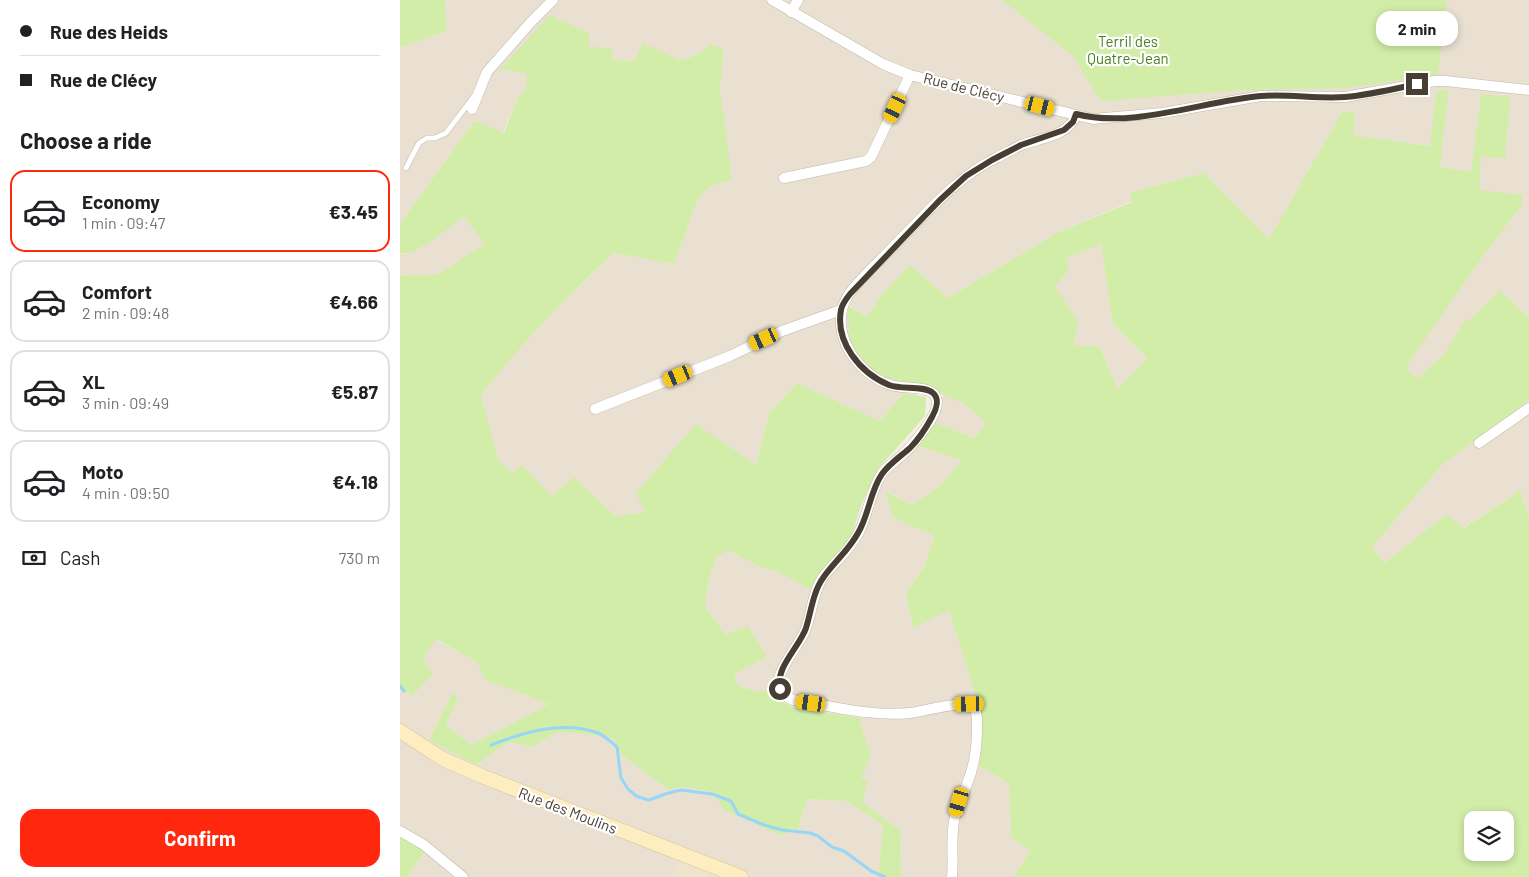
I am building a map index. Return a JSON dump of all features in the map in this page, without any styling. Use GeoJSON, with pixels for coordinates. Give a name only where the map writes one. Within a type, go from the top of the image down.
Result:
{"type":"FeatureCollection","features":[{"type":"Feature","properties":{"kind":"street"},"geometry":{"type":"LineString","coordinates":[[472,109],[487,72],[553,0]]}},
{"type":"Feature","properties":{"kind":"street","name":"Rue de Clécy"},"geometry":{"type":"LineString","coordinates":[[772,0],[883,64],[910,75],[1093,119],[1125,118],[1181,111],[1210,104],[1261,96],[1345,97],[1435,81],[1529,90]]}},
{"type":"Feature","properties":{"kind":"street"},"geometry":{"type":"LineString","coordinates":[[791,12],[798,0]]}},
{"type":"Feature","properties":{"kind":"street"},"geometry":{"type":"LineString","coordinates":[[784,178],[866,161],[871,157],[910,75]]}},
{"type":"Feature","properties":{"kind":"street"},"geometry":{"type":"LineString","coordinates":[[952,877],[952,832],[955,816],[974,762],[977,743],[977,719],[976,712],[972,706],[969,704],[958,704],[924,712],[895,714],[865,711],[793,700],[785,697],[778,681],[805,630],[822,579],[849,548],[859,533],[882,473],[912,446],[925,429],[937,405],[933,393],[926,389],[901,388],[888,385],[870,374],[856,361],[846,346],[841,332],[841,310],[860,281],[966,176],[1021,145],[1064,130],[1073,122],[1076,114]]}},
{"type":"Feature","properties":{"kind":"street"},"geometry":{"type":"LineString","coordinates":[[595,409],[730,356],[782,331],[841,310]]}},
{"type":"Feature","properties":{"kind":"street"},"geometry":{"type":"LineString","coordinates":[[1479,443],[1529,408]]}},
{"type":"Feature","properties":{"kind":"street","name":"Rue des Moulins"},"geometry":{"type":"LineString","coordinates":[[400,731],[443,759],[484,777],[741,877]]}},
{"type":"Feature","properties":{"kind":"street"},"geometry":{"type":"LineString","coordinates":[[400,831],[424,845],[463,877]]}},
{"type":"Feature","properties":{"kind":"lane"},"geometry":{"type":"LineString","coordinates":[[406,168],[419,142],[426,138],[435,138],[446,132],[479,91]]}},
{"type":"Feature","properties":{"kind":"shaded area"},"geometry":{"type":"Polygon","coordinates":[[[445,0],[1529,0],[1529,318],[1500,290],[1468,323],[1466,320],[1445,353],[1418,378],[1404,368],[1478,263],[1522,205],[1522,195],[1479,191],[1481,94],[1471,172],[1440,167],[1449,89],[1436,91],[1431,146],[1352,135],[1342,112],[1269,239],[1204,173],[1130,192],[1132,201],[1057,233],[948,298],[910,265],[883,293],[867,317],[848,305],[850,343],[874,374],[906,386],[904,393],[880,421],[797,383],[769,413],[756,465],[645,512],[615,516],[574,478],[552,496],[522,465],[512,474],[498,459],[481,395],[509,359],[551,314],[614,253],[674,264],[697,201],[709,186],[723,116],[720,89],[724,48],[705,50],[682,61],[643,44],[634,61],[611,60],[501,69],[527,74],[525,91],[518,96],[503,133],[475,120],[400,224],[400,48],[447,31],[445,0]]]}},
{"type":"Feature","properties":{"kind":"shaded area"},"geometry":{"type":"Polygon","coordinates":[[[464,215],[484,244],[439,274],[400,276],[400,253],[405,254],[421,248],[464,215]]]}},
{"type":"Feature","properties":{"kind":"shaded area"},"geometry":{"type":"Polygon","coordinates":[[[1101,243],[1113,324],[1147,358],[1118,389],[1099,346],[1074,346],[1055,287],[1069,270],[1065,258],[1101,243]]]}},
{"type":"Feature","properties":{"kind":"shaded area"},"geometry":{"type":"Polygon","coordinates":[[[943,395],[965,404],[986,422],[975,438],[933,422],[943,395]]]}},
{"type":"Feature","properties":{"kind":"shaded area"},"geometry":{"type":"Polygon","coordinates":[[[1529,400],[1529,518],[1520,489],[1511,497],[1463,528],[1446,516],[1384,563],[1372,547],[1442,465],[1529,400]]]}},
{"type":"Feature","properties":{"kind":"shaded area"},"geometry":{"type":"Polygon","coordinates":[[[917,446],[962,460],[940,486],[912,505],[887,491],[892,517],[934,536],[924,567],[906,593],[913,628],[949,609],[977,700],[911,714],[841,711],[778,699],[773,691],[755,691],[738,686],[734,674],[767,657],[726,635],[705,607],[709,578],[717,556],[728,550],[758,566],[776,571],[812,590],[839,564],[883,476],[917,446]]]}},
{"type":"Feature","properties":{"kind":"shaded area"},"geometry":{"type":"Polygon","coordinates":[[[435,639],[477,662],[485,680],[549,704],[472,745],[446,725],[458,699],[453,693],[429,740],[476,765],[509,742],[532,747],[557,732],[613,738],[621,755],[668,789],[683,787],[714,792],[798,829],[807,799],[846,801],[883,825],[878,877],[407,877],[425,851],[400,835],[400,689],[435,639]]]}},
{"type":"Feature","properties":{"kind":"shaded area"},"geometry":{"type":"Polygon","coordinates":[[[975,704],[972,759],[949,826],[948,877],[901,877],[900,830],[863,803],[866,780],[861,780],[860,725],[862,718],[915,717],[975,704]]]}},
{"type":"Feature","properties":{"kind":"shaded area"},"geometry":{"type":"Polygon","coordinates":[[[979,766],[1009,783],[1011,838],[1030,850],[1014,877],[952,877],[956,821],[965,795],[979,766]]]}},
{"type":"Feature","properties":{"kind":"shaded area"},"geometry":{"type":"Polygon","coordinates":[[[679,860],[722,877],[673,877],[679,860]]]}},
{"type":"Feature","properties":{"kind":"green space"},"geometry":{"type":"Polygon","coordinates":[[[400,0],[445,0],[447,31],[400,48],[400,0]]]}},
{"type":"Feature","properties":{"kind":"green space","name":"Terril des Quatre-Jean"},"geometry":{"type":"Polygon","coordinates":[[[1002,0],[1447,0],[1438,75],[1345,88],[1241,90],[1101,101],[1073,56],[1002,0]]]}},
{"type":"Feature","properties":{"kind":"green space"},"geometry":{"type":"Polygon","coordinates":[[[550,15],[589,33],[589,46],[612,49],[612,60],[634,61],[643,43],[682,61],[705,50],[708,44],[724,48],[720,89],[732,180],[709,186],[697,201],[674,264],[614,253],[544,321],[496,376],[481,395],[498,459],[512,473],[522,465],[552,496],[574,477],[615,516],[645,512],[636,493],[696,424],[756,465],[769,413],[797,383],[880,421],[904,393],[926,397],[925,416],[879,468],[862,503],[851,537],[822,572],[812,590],[776,571],[758,566],[728,550],[717,557],[709,578],[705,607],[726,635],[748,626],[767,657],[734,674],[738,686],[755,691],[773,691],[778,699],[792,707],[862,718],[860,725],[871,754],[861,779],[867,780],[863,803],[900,830],[901,877],[878,877],[883,825],[846,801],[807,799],[798,829],[780,835],[722,809],[714,792],[683,787],[668,789],[621,755],[613,738],[557,732],[532,747],[509,742],[476,765],[429,740],[453,692],[458,699],[446,725],[472,745],[549,704],[485,680],[477,662],[436,639],[423,658],[433,674],[412,696],[401,687],[400,689],[400,276],[439,274],[484,244],[464,216],[424,246],[407,253],[400,253],[400,224],[475,120],[504,133],[518,96],[525,91],[527,74],[500,69],[550,15]]]}},
{"type":"Feature","properties":{"kind":"green space"},"geometry":{"type":"Polygon","coordinates":[[[1449,89],[1440,167],[1471,172],[1481,94],[1510,97],[1505,158],[1481,157],[1479,190],[1522,195],[1522,205],[1478,263],[1405,368],[1418,378],[1445,353],[1466,319],[1468,322],[1500,290],[1529,318],[1529,400],[1442,465],[1372,547],[1384,563],[1446,515],[1464,528],[1520,489],[1529,518],[1529,877],[1014,877],[1030,850],[1011,838],[1009,783],[979,766],[977,700],[949,610],[913,628],[906,593],[924,567],[934,536],[892,517],[886,491],[912,505],[940,486],[962,460],[917,446],[933,422],[975,438],[986,422],[965,404],[943,395],[928,385],[906,386],[874,374],[850,343],[847,305],[867,317],[883,293],[910,265],[948,298],[1057,233],[1132,202],[1130,192],[1204,173],[1269,239],[1342,112],[1355,112],[1353,135],[1430,146],[1436,91],[1449,89]],[[1101,244],[1066,258],[1069,270],[1055,287],[1078,321],[1074,346],[1099,346],[1118,389],[1147,358],[1113,324],[1101,244]]]}},
{"type":"Feature","properties":{"kind":"green space"},"geometry":{"type":"Polygon","coordinates":[[[400,836],[425,851],[407,877],[400,877],[400,836]]]}},
{"type":"Feature","properties":{"kind":"waterway"},"geometry":{"type":"LineString","coordinates":[[400,686],[404,691]]}},
{"type":"Feature","properties":{"kind":"waterway"},"geometry":{"type":"LineString","coordinates":[[491,745],[544,729],[572,728],[598,733],[606,737],[617,747],[621,778],[628,789],[636,796],[648,800],[681,790],[712,794],[731,801],[738,814],[764,825],[818,836],[832,847],[844,851],[871,871],[885,877]]}},
{"type":"Feature","properties":{"kind":"route"},"geometry":{"type":"LineString","coordinates":[[780,689],[778,681],[805,630],[822,579],[849,548],[859,533],[882,473],[912,446],[925,429],[937,405],[933,393],[926,389],[901,388],[888,385],[868,372],[856,361],[846,346],[841,332],[841,310],[860,281],[940,200],[966,176],[992,160],[1021,145],[1064,130],[1071,125],[1076,114],[1093,119],[1125,118],[1181,111],[1210,104],[1261,96],[1345,97],[1417,84]]}}]}
